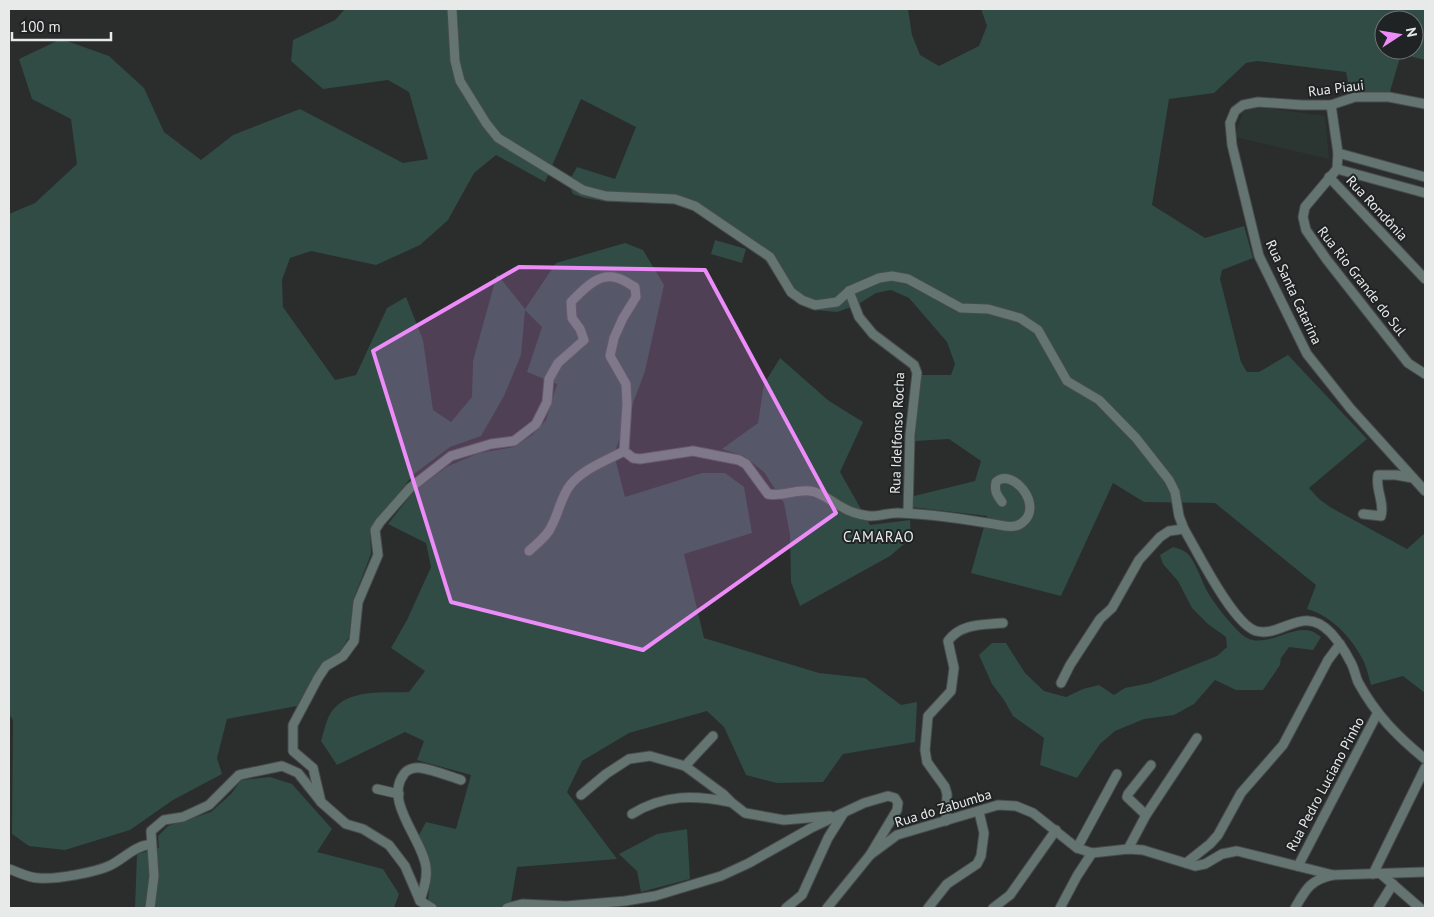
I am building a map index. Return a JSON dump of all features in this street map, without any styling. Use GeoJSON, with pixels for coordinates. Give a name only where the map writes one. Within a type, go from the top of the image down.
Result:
{"type":"FeatureCollection","features":[{"type":"Feature","properties":{"kind":"street"},"geometry":{"type":"LineString","coordinates":[[452,9],[455,61],[460,81],[486,123],[498,138],[583,190],[606,196],[676,199],[695,206],[770,257],[791,292],[802,300],[815,305],[838,302],[849,291],[879,278],[892,276],[908,279],[961,308],[988,309],[1020,318],[1038,330],[1066,381],[1099,400],[1136,438],[1169,480],[1175,492],[1179,516],[1184,529],[1227,603],[1245,624],[1256,631],[1267,631],[1306,620],[1319,624],[1330,631],[1351,662],[1357,680],[1377,714],[1425,759]]}},
{"type":"Feature","properties":{"kind":"street","name":"Rua Piaui"},"geometry":{"type":"LineString","coordinates":[[1230,123],[1235,111],[1243,105],[1258,102],[1331,105],[1355,97],[1389,97],[1425,104]]}},
{"type":"Feature","properties":{"kind":"street"},"geometry":{"type":"LineString","coordinates":[[1331,105],[1338,153],[1337,169],[1425,193]]}},
{"type":"Feature","properties":{"kind":"street","name":"Rua Santa Catarina"},"geometry":{"type":"LineString","coordinates":[[1230,123],[1232,145],[1259,256],[1307,354],[1350,408],[1425,491]]}},
{"type":"Feature","properties":{"kind":"street"},"geometry":{"type":"LineString","coordinates":[[1338,153],[1425,177]]}},
{"type":"Feature","properties":{"kind":"street"},"geometry":{"type":"LineString","coordinates":[[1352,172],[1355,157]]}},
{"type":"Feature","properties":{"kind":"street","name":"Rua Rio Grande do Sul"},"geometry":{"type":"LineString","coordinates":[[1337,169],[1305,207],[1302,217],[1306,230],[1326,260],[1408,363],[1425,375]]}},
{"type":"Feature","properties":{"kind":"street","name":"Rua Rondônia"},"geometry":{"type":"LineString","coordinates":[[1329,178],[1425,279]]}},
{"type":"Feature","properties":{"kind":"street"},"geometry":{"type":"LineString","coordinates":[[321,802],[314,768],[293,751],[293,725],[326,666],[343,656],[354,641],[358,602],[378,555],[375,530],[410,488],[451,456],[491,444],[514,440],[536,424],[547,402],[549,379],[558,363],[584,340],[580,329],[572,318],[570,302],[598,279],[617,277],[635,288],[636,297],[623,318],[614,338],[610,356],[626,384],[627,404],[624,451]]}},
{"type":"Feature","properties":{"kind":"street","name":"Rua Idelfonso Rocha"},"geometry":{"type":"LineString","coordinates":[[849,291],[859,317],[873,334],[914,365],[917,373],[910,435],[908,513]]}},
{"type":"Feature","properties":{"kind":"street"},"geometry":{"type":"LineString","coordinates":[[624,451],[633,458],[640,459],[693,451],[739,460],[746,464],[768,494],[783,495],[811,491],[819,493],[843,508],[868,516],[878,516],[890,512],[908,513],[1010,527],[1021,524],[1029,515],[1030,505],[1026,495],[1022,488],[1010,480],[1000,479],[996,482],[995,489],[1002,502]]}},
{"type":"Feature","properties":{"kind":"street"},"geometry":{"type":"LineString","coordinates":[[529,551],[548,533],[553,525],[561,500],[570,485],[584,472],[624,451]]}},
{"type":"Feature","properties":{"kind":"street"},"geometry":{"type":"LineString","coordinates":[[1363,514],[1381,516],[1383,509],[1378,493],[1378,475],[1396,475],[1413,478]]}},
{"type":"Feature","properties":{"kind":"street"},"geometry":{"type":"LineString","coordinates":[[1061,683],[1070,665],[1100,619],[1112,608],[1139,560],[1160,537],[1169,531],[1184,529]]}},
{"type":"Feature","properties":{"kind":"street"},"geometry":{"type":"LineString","coordinates":[[946,821],[947,794],[945,787],[927,762],[925,750],[928,716],[951,691],[954,668],[948,641],[953,634],[964,627],[1003,623]]}},
{"type":"Feature","properties":{"kind":"street"},"geometry":{"type":"LineString","coordinates":[[1186,863],[1218,835],[1241,793],[1283,745],[1328,660],[1340,644]]}},
{"type":"Feature","properties":{"kind":"street","name":"Rua Pedro Luciano Pinho"},"geometry":{"type":"LineString","coordinates":[[1298,866],[1377,714]]}},
{"type":"Feature","properties":{"kind":"street"},"geometry":{"type":"LineString","coordinates":[[685,766],[713,736]]}},
{"type":"Feature","properties":{"kind":"street"},"geometry":{"type":"LineString","coordinates":[[1128,849],[1146,815],[1197,738]]}},
{"type":"Feature","properties":{"kind":"street"},"geometry":{"type":"LineString","coordinates":[[580,795],[606,774],[629,759],[650,756],[685,766],[745,812],[784,820],[840,815]]}},
{"type":"Feature","properties":{"kind":"street"},"geometry":{"type":"LineString","coordinates":[[1146,815],[1127,797],[1151,765]]}},
{"type":"Feature","properties":{"kind":"street"},"geometry":{"type":"LineString","coordinates":[[150,908],[154,876],[151,831],[164,820],[183,817],[209,805],[239,775],[282,766],[298,774],[321,802],[346,824],[363,829],[389,844],[405,866],[420,901],[432,908]]}},
{"type":"Feature","properties":{"kind":"street"},"geometry":{"type":"LineString","coordinates":[[420,901],[427,878],[426,866],[422,850],[405,819],[399,794],[400,784],[405,772],[419,767],[461,780]]}},
{"type":"Feature","properties":{"kind":"street"},"geometry":{"type":"LineString","coordinates":[[1377,874],[1425,768]]}},
{"type":"Feature","properties":{"kind":"street"},"geometry":{"type":"LineString","coordinates":[[1077,848],[1117,774]]}},
{"type":"Feature","properties":{"kind":"street"},"geometry":{"type":"LineString","coordinates":[[377,789],[399,794]]}},
{"type":"Feature","properties":{"kind":"street","name":"Rua do Zabumba"},"geometry":{"type":"LineString","coordinates":[[507,908],[522,904],[566,906],[625,904],[655,896],[721,876],[749,863],[811,828],[840,815],[876,799],[888,796],[895,798],[898,803],[897,810],[870,855]]}},
{"type":"Feature","properties":{"kind":"street"},"geometry":{"type":"LineString","coordinates":[[632,814],[645,806],[670,798],[712,798],[731,802]]}},
{"type":"Feature","properties":{"kind":"street","name":"Rua do Zabumba"},"geometry":{"type":"LineString","coordinates":[[870,855],[897,835],[998,805],[1016,806],[1033,813],[1077,848],[1092,854],[1128,849],[1143,850],[1195,866],[1201,865],[1222,854],[1237,852],[1333,875]]}},
{"type":"Feature","properties":{"kind":"street"},"geometry":{"type":"LineString","coordinates":[[928,908],[947,884],[977,864],[981,856],[984,833],[979,812]]}},
{"type":"Feature","properties":{"kind":"street"},"geometry":{"type":"LineString","coordinates":[[786,908],[802,895],[840,815]]}},
{"type":"Feature","properties":{"kind":"street"},"geometry":{"type":"LineString","coordinates":[[993,908],[1004,905],[1056,830]]}},
{"type":"Feature","properties":{"kind":"street"},"geometry":{"type":"LineString","coordinates":[[9,870],[38,878],[72,876],[108,867],[135,848],[151,844]]}},
{"type":"Feature","properties":{"kind":"street"},"geometry":{"type":"LineString","coordinates":[[1060,908],[1077,876],[1092,854]]}},
{"type":"Feature","properties":{"kind":"street"},"geometry":{"type":"LineString","coordinates":[[827,908],[870,855]]}},
{"type":"Feature","properties":{"kind":"street"},"geometry":{"type":"LineString","coordinates":[[1295,908],[1304,892],[1315,880],[1320,878],[1333,875],[1425,872]]}},
{"type":"Feature","properties":{"kind":"street"},"geometry":{"type":"LineString","coordinates":[[1377,874],[1393,884],[1420,908]]}},
{"type":"Feature","properties":{"kind":"street"},"geometry":{"type":"LineString","coordinates":[[1378,908],[1393,884]]}},
{"type":"Feature","properties":{"kind":"highlighted area"},"geometry":{"type":"Polygon","coordinates":[[[519,267],[705,270],[836,513],[643,650],[451,602],[373,351],[519,267]]]}},
{"type":"Feature","properties":{"kind":"shaded area"},"geometry":{"type":"Polygon","coordinates":[[[1258,107],[1325,116],[1329,159],[1235,137],[1244,109],[1258,107]]]}},
{"type":"Feature","properties":{"kind":"green space"},"geometry":{"type":"Polygon","coordinates":[[[345,9],[908,9],[912,35],[920,55],[939,66],[979,46],[987,26],[981,9],[1425,9],[1425,60],[1424,10],[1374,10],[1374,60],[1399,60],[1389,95],[1351,96],[1346,72],[1257,61],[1246,63],[1214,93],[1169,99],[1152,205],[1205,238],[1244,226],[1253,258],[1222,270],[1220,279],[1241,362],[1247,372],[1259,372],[1288,355],[1367,439],[1309,488],[1330,507],[1407,549],[1425,533],[1425,693],[1403,676],[1371,685],[1364,662],[1348,637],[1325,617],[1307,609],[1316,585],[1215,503],[1144,502],[1113,483],[1061,596],[971,573],[987,516],[911,507],[914,496],[975,481],[981,461],[949,439],[915,441],[919,375],[951,375],[955,364],[947,342],[909,298],[891,290],[876,293],[857,305],[837,312],[814,310],[791,299],[759,252],[697,212],[674,204],[610,202],[573,194],[568,183],[577,167],[615,179],[636,127],[581,99],[545,182],[496,155],[474,173],[448,220],[420,245],[376,265],[311,251],[290,258],[282,280],[283,307],[335,380],[356,375],[387,308],[406,297],[423,340],[433,410],[451,422],[472,397],[473,361],[497,274],[525,309],[556,263],[625,243],[643,250],[664,285],[645,371],[614,454],[625,497],[702,473],[725,473],[744,487],[752,533],[684,554],[704,638],[819,673],[865,678],[901,705],[917,702],[915,742],[843,754],[823,782],[777,783],[746,775],[724,727],[707,711],[629,733],[582,761],[567,792],[617,859],[517,867],[510,908],[427,908],[430,879],[426,857],[418,837],[426,822],[456,829],[471,775],[417,760],[424,741],[405,732],[337,765],[321,741],[328,718],[339,704],[348,698],[367,693],[409,692],[425,671],[391,648],[407,620],[431,567],[426,543],[388,524],[414,491],[448,466],[479,453],[514,447],[532,435],[546,420],[557,384],[527,372],[542,327],[525,310],[521,355],[504,396],[481,436],[450,447],[414,474],[370,528],[371,554],[353,600],[349,637],[340,652],[320,667],[297,706],[227,719],[217,758],[222,774],[173,800],[130,830],[65,850],[29,846],[12,834],[13,720],[9,714],[9,214],[35,203],[77,164],[71,119],[32,99],[19,59],[61,39],[109,56],[144,88],[164,132],[201,160],[233,135],[300,109],[403,163],[428,159],[409,92],[388,80],[323,89],[291,61],[293,40],[335,20],[345,9]]]}},
{"type":"Feature","properties":{"kind":"green space"},"geometry":{"type":"Polygon","coordinates":[[[715,240],[746,249],[742,263],[711,254],[715,240]]]}},
{"type":"Feature","properties":{"kind":"green space"},"geometry":{"type":"Polygon","coordinates":[[[780,358],[829,401],[863,422],[840,472],[870,525],[910,520],[911,538],[890,556],[800,606],[791,582],[790,535],[784,503],[764,472],[744,456],[722,449],[758,423],[764,384],[780,358]]]}},
{"type":"Feature","properties":{"kind":"green space"},"geometry":{"type":"Polygon","coordinates":[[[1173,547],[1188,554],[1214,602],[1231,624],[1247,638],[1255,640],[1271,639],[1304,630],[1312,631],[1321,637],[1313,650],[1289,647],[1281,658],[1280,665],[1263,690],[1236,690],[1215,680],[1194,704],[1174,715],[1144,719],[1115,731],[1100,744],[1077,778],[1040,765],[1044,738],[1013,716],[992,684],[979,655],[992,643],[1006,643],[1025,673],[1044,691],[1066,697],[1083,689],[1099,685],[1114,695],[1125,688],[1150,683],[1217,656],[1227,647],[1226,637],[1208,624],[1192,608],[1178,581],[1163,564],[1160,555],[1173,547]]]}},
{"type":"Feature","properties":{"kind":"green space"},"geometry":{"type":"Polygon","coordinates":[[[270,777],[292,784],[332,829],[317,852],[383,869],[399,894],[394,908],[135,908],[137,854],[159,848],[158,836],[168,826],[211,812],[231,794],[241,780],[270,777]]]}},
{"type":"Feature","properties":{"kind":"green space"},"geometry":{"type":"Polygon","coordinates":[[[687,829],[690,879],[641,892],[637,871],[619,854],[657,834],[687,829]]]}},
{"type":"Feature","properties":{"kind":"district","name":"CAMARAO"},"geometry":{"type":"Point","coordinates":[879,537]}}]}
